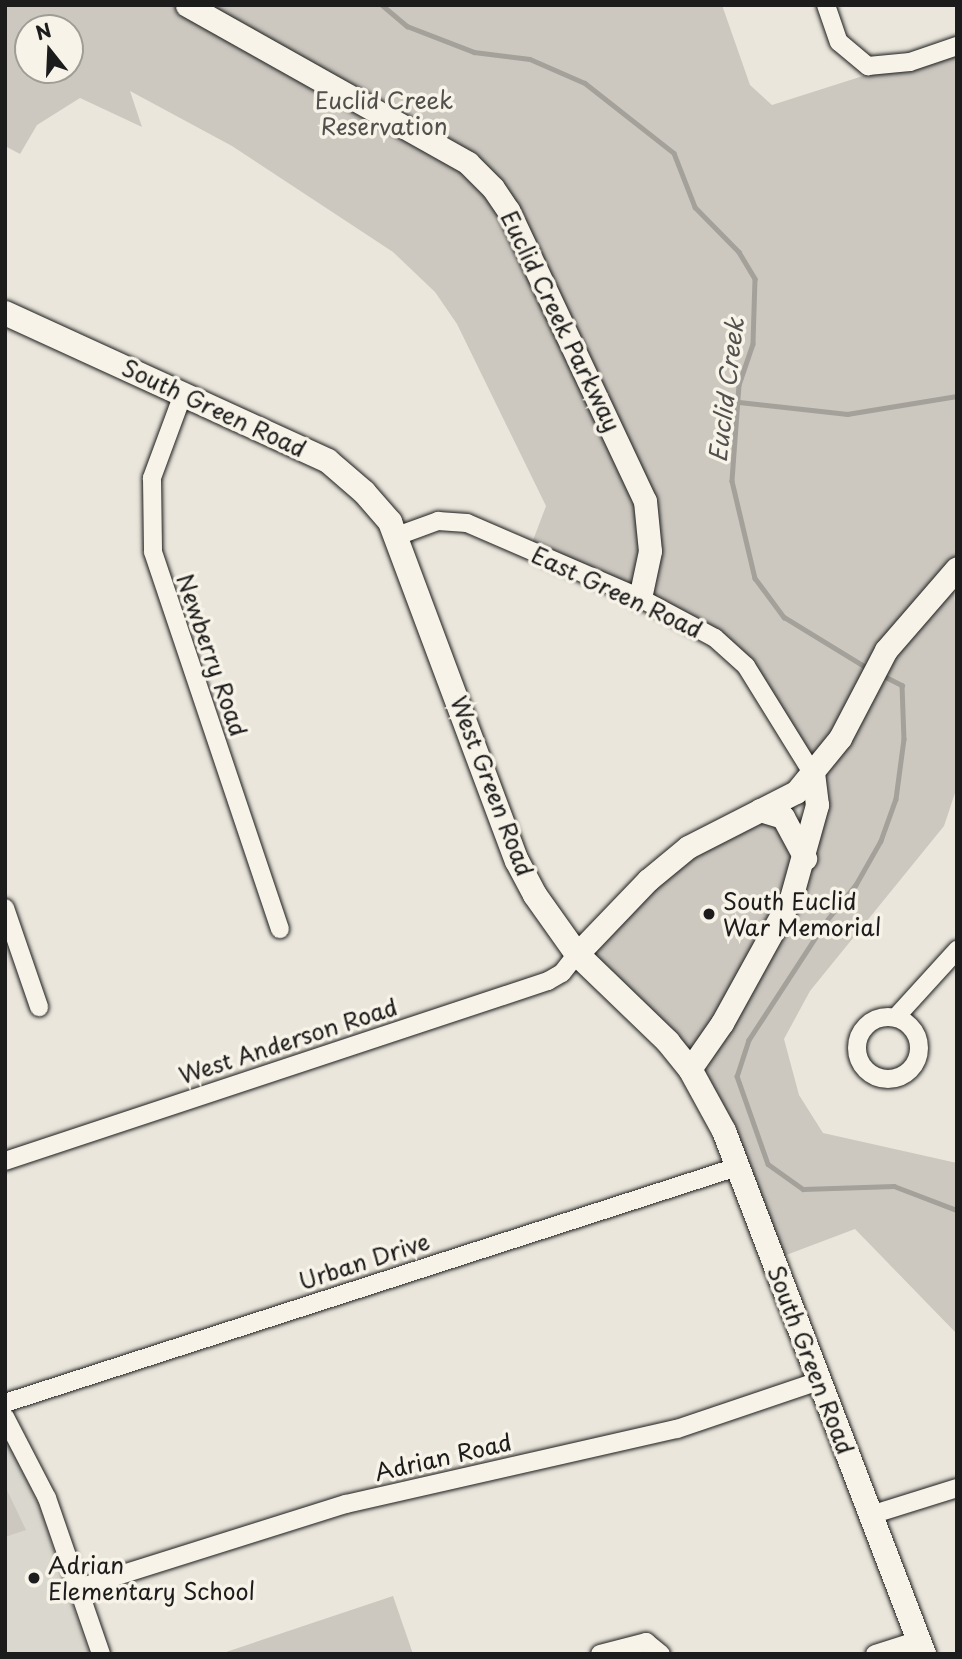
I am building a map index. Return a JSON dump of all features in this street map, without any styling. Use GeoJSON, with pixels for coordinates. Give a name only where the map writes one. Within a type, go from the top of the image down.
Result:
{"type":"FeatureCollection","features":[{"type":"Feature","properties":{"kind":"main road","name":"South Green Road"},"geometry":{"type":"LineString","coordinates":[[5,313],[328,461],[364,492],[397,536]]}},
{"type":"Feature","properties":{"kind":"main road","name":"West Green Road"},"geometry":{"type":"LineString","coordinates":[[397,536],[517,861],[577,954],[650,1023],[690,1069]]}},
{"type":"Feature","properties":{"kind":"main road","name":"South Green Road"},"geometry":{"type":"LineString","coordinates":[[690,1069],[737,1167],[921,1647]]}},
{"type":"Feature","properties":{"kind":"street","name":"Euclid Creek Parkway"},"geometry":{"type":"LineString","coordinates":[[187,5],[468,163],[493,188],[556,308],[645,501],[650,551],[640,598]]}},
{"type":"Feature","properties":{"kind":"street"},"geometry":{"type":"LineString","coordinates":[[826,5],[839,42],[868,66],[910,62],[957,46]]}},
{"type":"Feature","properties":{"kind":"street","name":"Newberry Road"},"geometry":{"type":"LineString","coordinates":[[183,394],[152,478],[153,552],[280,929]]}},
{"type":"Feature","properties":{"kind":"street","name":"East Green Road"},"geometry":{"type":"LineString","coordinates":[[397,536],[438,521],[457,520],[640,598],[731,650],[746,666],[813,774],[818,797],[806,858],[791,898],[722,1023],[690,1069]]}},
{"type":"Feature","properties":{"kind":"street"},"geometry":{"type":"LineString","coordinates":[[577,954],[663,866],[714,831],[786,799],[813,774],[840,738],[886,650],[957,568]]}},
{"type":"Feature","properties":{"kind":"street"},"geometry":{"type":"LineString","coordinates":[[761,810],[783,817],[806,858]]}},
{"type":"Feature","properties":{"kind":"street"},"geometry":{"type":"LineString","coordinates":[[5,908],[39,1007]]}},
{"type":"Feature","properties":{"kind":"street"},"geometry":{"type":"LineString","coordinates":[[896,1017],[957,950]]}},
{"type":"Feature","properties":{"kind":"street","name":"West Anderson Road"},"geometry":{"type":"LineString","coordinates":[[5,1161],[548,981],[562,973],[577,954]]}},
{"type":"Feature","properties":{"kind":"street","name":"Urban Drive"},"geometry":{"type":"LineString","coordinates":[[5,1403],[737,1167]]}},
{"type":"Feature","properties":{"kind":"street","name":"Adrian Road"},"geometry":{"type":"LineString","coordinates":[[79,1588],[346,1504],[664,1433],[819,1381]]}},
{"type":"Feature","properties":{"kind":"street"},"geometry":{"type":"LineString","coordinates":[[5,1418],[47,1498],[101,1654]]}},
{"type":"Feature","properties":{"kind":"street"},"geometry":{"type":"LineString","coordinates":[[871,1515],[957,1488]]}},
{"type":"Feature","properties":{"kind":"street"},"geometry":{"type":"LineString","coordinates":[[600,1654],[646,1642],[661,1654]]}},
{"type":"Feature","properties":{"kind":"street"},"geometry":{"type":"LineString","coordinates":[[875,1654],[921,1647]]}},
{"type":"Feature","properties":{"kind":"shaded area","name":"Adrian Elementary School"},"geometry":{"type":"Polygon","coordinates":[[[5,1437],[38,1502],[89,1654],[5,1654],[5,1437]]]}},
{"type":"Feature","properties":{"kind":"green space","name":"Euclid Creek Reservation"},"geometry":{"type":"Polygon","coordinates":[[[5,5],[722,5],[750,85],[772,105],[957,46],[957,568],[952,573],[957,623],[957,787],[944,826],[810,991],[784,1039],[799,1095],[823,1133],[957,1163],[957,1334],[855,1229],[773,1260],[707,1098],[577,954],[614,914],[751,814],[796,833],[817,805],[771,704],[715,638],[708,623],[532,543],[546,506],[457,324],[435,292],[393,252],[232,146],[130,91],[142,127],[80,98],[37,125],[20,154],[5,146],[5,5]]]}},
{"type":"Feature","properties":{"kind":"green space"},"geometry":{"type":"Polygon","coordinates":[[[5,1486],[26,1530],[5,1537],[5,1486]]]}},
{"type":"Feature","properties":{"kind":"green space"},"geometry":{"type":"Polygon","coordinates":[[[393,1596],[413,1654],[220,1654],[393,1596]]]}},
{"type":"Feature","properties":{"kind":"waterway","name":"Euclid Creek"},"geometry":{"type":"LineString","coordinates":[[382,5],[407,26],[474,52],[530,59],[585,83],[674,153],[695,207],[739,252],[755,279],[753,344],[739,385],[732,481],[755,578],[784,617],[869,669]]}},
{"type":"Feature","properties":{"kind":"waterway"},"geometry":{"type":"LineString","coordinates":[[739,402],[847,414],[957,396]]}},
{"type":"Feature","properties":{"kind":"waterway","name":"Euclid Creek"},"geometry":{"type":"LineString","coordinates":[[880,674],[902,685],[904,739],[896,799],[881,841],[856,885],[826,922],[749,1040],[737,1076],[768,1164],[803,1189],[894,1186],[957,1210]]}},
{"type":"Feature","properties":{"kind":"place","name":"South Euclid War Memorial"},"geometry":{"type":"Point","coordinates":[709,914]}},
{"type":"Feature","properties":{"kind":"place","name":"Adrian Elementary School"},"geometry":{"type":"Point","coordinates":[34,1578]}}]}
